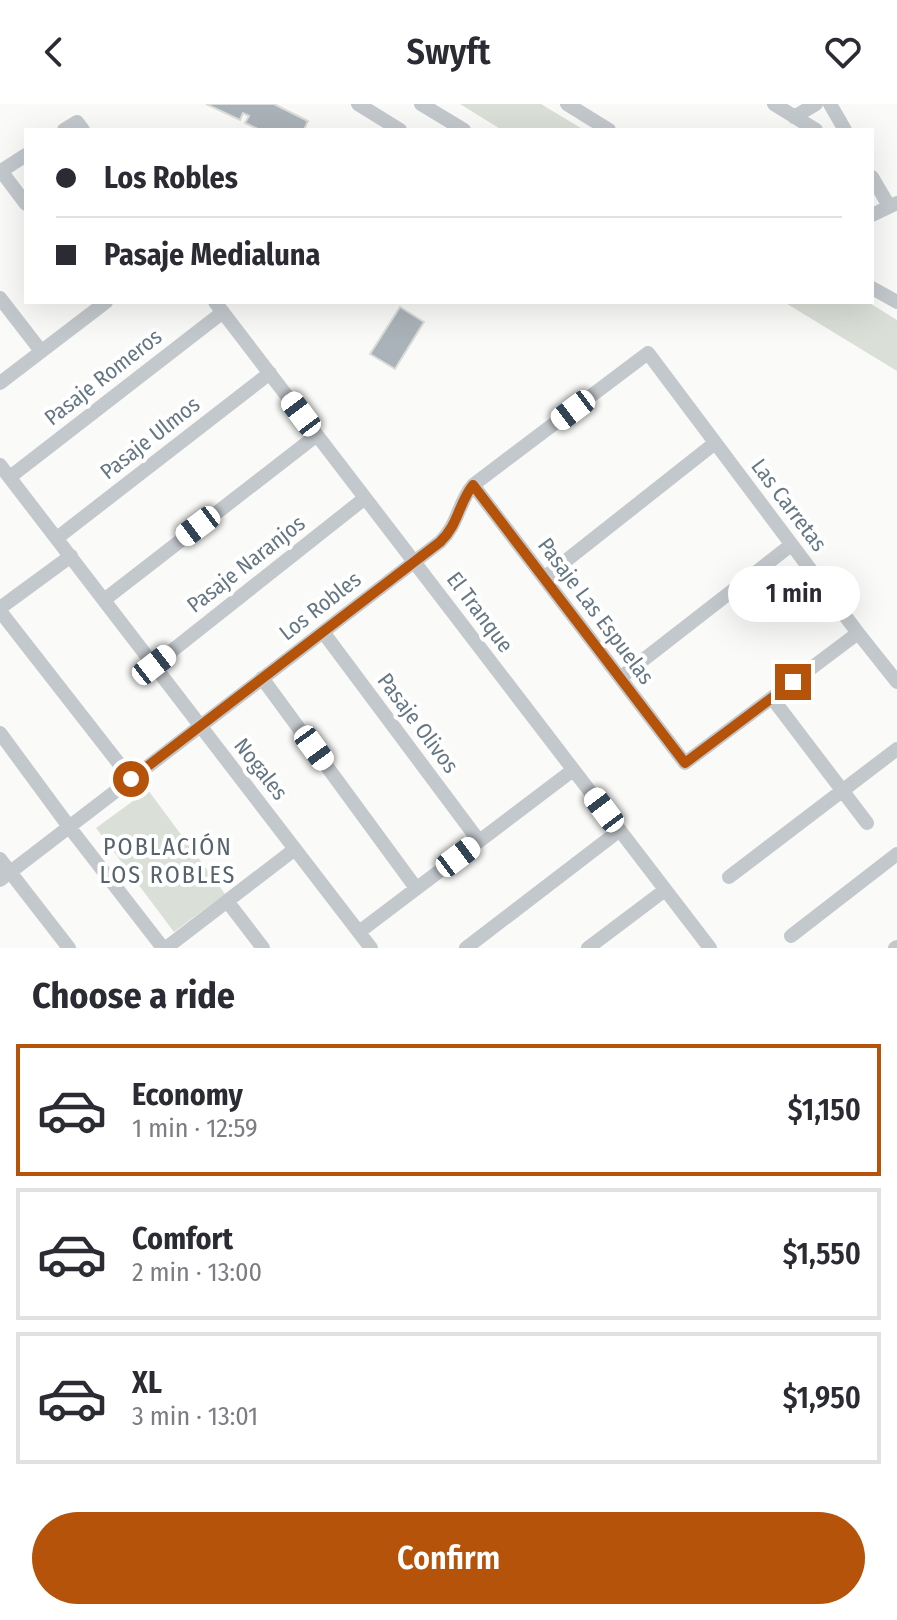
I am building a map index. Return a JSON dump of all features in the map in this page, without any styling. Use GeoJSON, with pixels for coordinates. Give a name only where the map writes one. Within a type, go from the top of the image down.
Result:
{"type":"FeatureCollection","features":[{"type":"Feature","properties":{"kind":"street"},"geometry":{"type":"LineString","coordinates":[[358,104],[397,128]]}},
{"type":"Feature","properties":{"kind":"street"},"geometry":{"type":"LineString","coordinates":[[421,104],[461,128]]}},
{"type":"Feature","properties":{"kind":"street"},"geometry":{"type":"LineString","coordinates":[[567,104],[606,128]]}},
{"type":"Feature","properties":{"kind":"street"},"geometry":{"type":"LineString","coordinates":[[774,104],[813,128]]}},
{"type":"Feature","properties":{"kind":"street"},"geometry":{"type":"LineString","coordinates":[[794,117],[816,104]]}},
{"type":"Feature","properties":{"kind":"street"},"geometry":{"type":"LineString","coordinates":[[830,104],[844,128]]}},
{"type":"Feature","properties":{"kind":"street"},"geometry":{"type":"LineString","coordinates":[[24,156],[1,171],[5,188],[24,202]]}},
{"type":"Feature","properties":{"kind":"street"},"geometry":{"type":"LineString","coordinates":[[874,180],[893,204],[874,214]]}},
{"type":"Feature","properties":{"kind":"street"},"geometry":{"type":"LineString","coordinates":[[874,289],[897,302]]}},
{"type":"Feature","properties":{"kind":"street"},"geometry":{"type":"LineString","coordinates":[[0,298],[41,351]]}},
{"type":"Feature","properties":{"kind":"street"},"geometry":{"type":"LineString","coordinates":[[0,383],[103,304]]}},
{"type":"Feature","properties":{"kind":"street","name":"El Tranque"},"geometry":{"type":"LineString","coordinates":[[219,307],[710,948]]}},
{"type":"Feature","properties":{"kind":"street","name":"Pasaje Romeros"},"geometry":{"type":"LineString","coordinates":[[10,477],[219,307]]}},
{"type":"Feature","properties":{"kind":"street","name":"Las Carretas"},"geometry":{"type":"LineString","coordinates":[[648,353],[897,682]]}},
{"type":"Feature","properties":{"kind":"street","name":"Los Robles"},"geometry":{"type":"LineString","coordinates":[[5,876],[449,534],[473,485],[648,353]]}},
{"type":"Feature","properties":{"kind":"street","name":"Pasaje Ulmos"},"geometry":{"type":"LineString","coordinates":[[57,538],[270,373]]}},
{"type":"Feature","properties":{"kind":"street"},"geometry":{"type":"LineString","coordinates":[[104,600],[317,435]]}},
{"type":"Feature","properties":{"kind":"street"},"geometry":{"type":"LineString","coordinates":[[544,578],[715,443]]}},
{"type":"Feature","properties":{"kind":"street","name":"Nogales"},"geometry":{"type":"LineString","coordinates":[[0,465],[371,948]]}},
{"type":"Feature","properties":{"kind":"street","name":"Pasaje Las Espuelas"},"geometry":{"type":"LineString","coordinates":[[473,485],[685,763],[772,698]]}},
{"type":"Feature","properties":{"kind":"street","name":"Pasaje Naranjos"},"geometry":{"type":"LineString","coordinates":[[154,665],[365,498]]}},
{"type":"Feature","properties":{"kind":"street"},"geometry":{"type":"LineString","coordinates":[[620,678],[791,545]]}},
{"type":"Feature","properties":{"kind":"street"},"geometry":{"type":"LineString","coordinates":[[71,556],[0,609],[131,779]]}},
{"type":"Feature","properties":{"kind":"street","name":"Pasaje Olivos"},"geometry":{"type":"LineString","coordinates":[[323,632],[479,841]]}},
{"type":"Feature","properties":{"kind":"street"},"geometry":{"type":"LineString","coordinates":[[858,633],[772,698],[867,823]]}},
{"type":"Feature","properties":{"kind":"street"},"geometry":{"type":"LineString","coordinates":[[262,678],[416,888]]}},
{"type":"Feature","properties":{"kind":"street"},"geometry":{"type":"LineString","coordinates":[[0,733],[164,948],[295,849]]}},
{"type":"Feature","properties":{"kind":"street"},"geometry":{"type":"LineString","coordinates":[[729,877],[897,749]]}},
{"type":"Feature","properties":{"kind":"street"},"geometry":{"type":"LineString","coordinates":[[359,932],[573,770]]}},
{"type":"Feature","properties":{"kind":"street"},"geometry":{"type":"LineString","coordinates":[[466,948],[620,830]]}},
{"type":"Feature","properties":{"kind":"street"},"geometry":{"type":"LineString","coordinates":[[791,936],[897,854]]}},
{"type":"Feature","properties":{"kind":"street"},"geometry":{"type":"LineString","coordinates":[[0,859],[5,876],[69,948]]}},
{"type":"Feature","properties":{"kind":"street"},"geometry":{"type":"LineString","coordinates":[[588,948],[665,890]]}},
{"type":"Feature","properties":{"kind":"street"},"geometry":{"type":"LineString","coordinates":[[227,901],[263,948]]}},
{"type":"Feature","properties":{"kind":"shaded area"},"geometry":{"type":"Polygon","coordinates":[[[460,104],[541,104],[581,128],[499,128],[460,104]]]}},
{"type":"Feature","properties":{"kind":"shaded area"},"geometry":{"type":"Polygon","coordinates":[[[787,304],[871,304],[897,320],[897,371],[787,304]]]}},
{"type":"Feature","properties":{"kind":"shaded area"},"geometry":{"type":"Polygon","coordinates":[[[148,790],[225,894],[174,932],[96,828],[148,790]]]}},
{"type":"Feature","properties":{"kind":"building"},"geometry":{"type":"Polygon","coordinates":[[[206,104],[274,104],[308,121],[305,128],[256,128],[245,123],[249,116],[243,113],[240,120],[206,104]]]}},
{"type":"Feature","properties":{"kind":"building"},"geometry":{"type":"Polygon","coordinates":[[[400,307],[424,322],[395,369],[370,354],[400,307]]]}},
{"type":"Feature","properties":{"kind":"district","name":"POBLACIÓN LOS ROBLES"},"geometry":{"type":"Point","coordinates":[168,861]}},
{"type":"Feature","properties":{"kind":"route"},"geometry":{"type":"LineString","coordinates":[[131,779],[440,542],[449,534],[473,485],[685,763],[793,682]]}}]}
